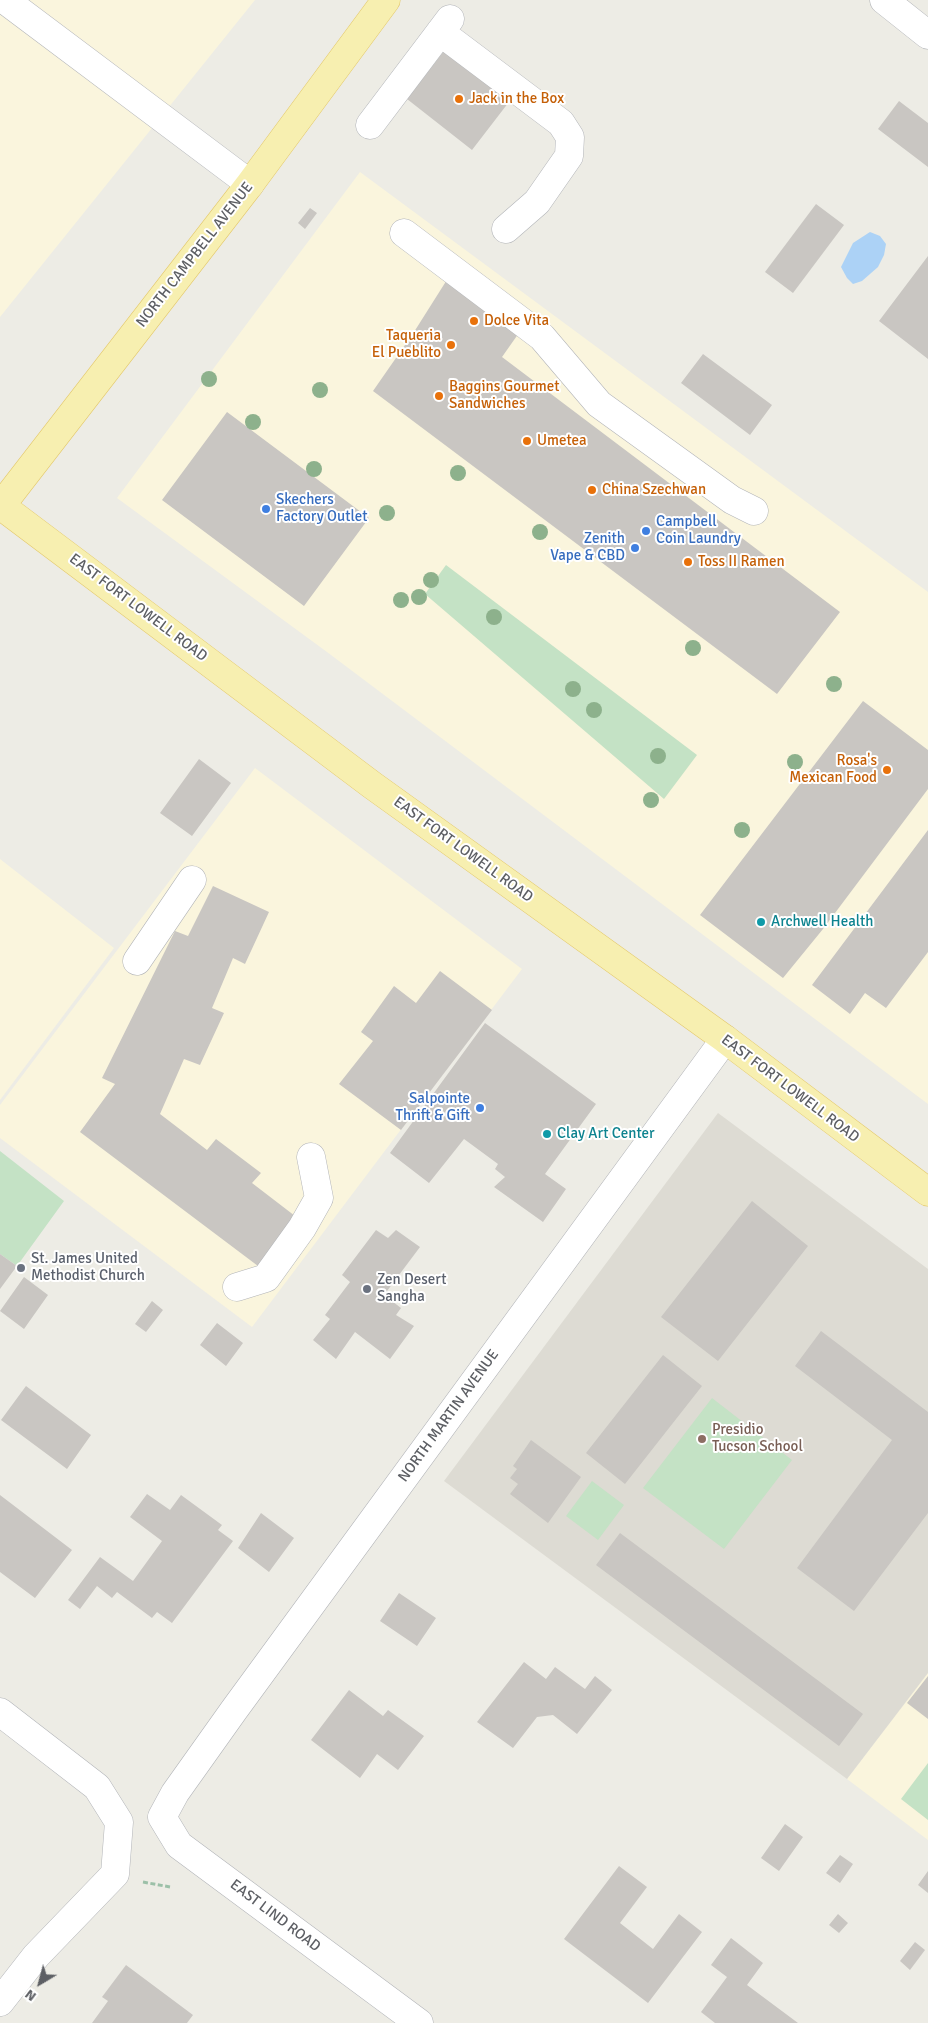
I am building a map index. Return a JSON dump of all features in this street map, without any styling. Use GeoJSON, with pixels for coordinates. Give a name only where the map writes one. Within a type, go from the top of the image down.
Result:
{"type":"FeatureCollection","features":[{"type":"Feature","properties":{"kind":"main road","name":"NORTH CAMPBELL AVENUE"},"geometry":{"type":"LineString","coordinates":[[0,506],[250,184],[386,0]]}},
{"type":"Feature","properties":{"kind":"main road","name":"EAST FORT LOWELL ROAD"},"geometry":{"type":"LineString","coordinates":[[0,506],[372,785],[725,1039],[928,1192]]}},
{"type":"Feature","properties":{"kind":"street"},"geometry":{"type":"LineString","coordinates":[[5,0],[250,184]]}},
{"type":"Feature","properties":{"kind":"street"},"geometry":{"type":"LineString","coordinates":[[884,0],[928,35]]}},
{"type":"Feature","properties":{"kind":"street"},"geometry":{"type":"LineString","coordinates":[[370,125],[445,25],[561,123],[570,137],[569,156],[537,202],[506,229]]}},
{"type":"Feature","properties":{"kind":"street"},"geometry":{"type":"LineString","coordinates":[[404,233],[542,337],[598,404],[732,500],[754,511]]}},
{"type":"Feature","properties":{"kind":"street"},"geometry":{"type":"LineString","coordinates":[[137,961],[192,880]]}},
{"type":"Feature","properties":{"kind":"street","name":"NORTH MARTIN AVENUE"},"geometry":{"type":"LineString","coordinates":[[175,1793],[725,1039]]}},
{"type":"Feature","properties":{"kind":"street"},"geometry":{"type":"LineString","coordinates":[[237,1286],[266,1278],[302,1228],[319,1198],[311,1157]]}},
{"type":"Feature","properties":{"kind":"street"},"geometry":{"type":"LineString","coordinates":[[0,1712],[97,1787],[119,1822],[115,1874],[36,1956],[0,2002]]}},
{"type":"Feature","properties":{"kind":"street","name":"EAST LIND ROAD"},"geometry":{"type":"LineString","coordinates":[[175,1793],[162,1817],[179,1845],[420,2023]]}},
{"type":"Feature","properties":{"kind":"shaded area"},"geometry":{"type":"Polygon","coordinates":[[[0,0],[255,0],[0,317],[0,0]]]}},
{"type":"Feature","properties":{"kind":"shaded area"},"geometry":{"type":"Polygon","coordinates":[[[360,172],[928,592],[928,1104],[327,652],[117,498],[360,172]]]}},
{"type":"Feature","properties":{"kind":"shaded area"},"geometry":{"type":"Polygon","coordinates":[[[255,768],[522,969],[252,1327],[0,1138],[0,1105],[255,768]]]}},
{"type":"Feature","properties":{"kind":"shaded area"},"geometry":{"type":"Polygon","coordinates":[[[0,859],[114,948],[0,1100],[0,859]]]}},
{"type":"Feature","properties":{"kind":"shaded area","name":"Presidio Tucson School"},"geometry":{"type":"Polygon","coordinates":[[[718,1113],[928,1269],[928,1673],[847,1779],[444,1481],[718,1113]]]}},
{"type":"Feature","properties":{"kind":"shaded area"},"geometry":{"type":"Polygon","coordinates":[[[928,1672],[928,1840],[847,1779],[928,1672]]]}},
{"type":"Feature","properties":{"kind":"green space"},"geometry":{"type":"Polygon","coordinates":[[[446,565],[697,755],[664,799],[425,594],[446,565]]]}},
{"type":"Feature","properties":{"kind":"green space"},"geometry":{"type":"Polygon","coordinates":[[[0,1151],[64,1201],[17,1266],[0,1254],[0,1151]]]}},
{"type":"Feature","properties":{"kind":"green space"},"geometry":{"type":"Polygon","coordinates":[[[712,1398],[792,1460],[724,1549],[643,1488],[712,1398]]]}},
{"type":"Feature","properties":{"kind":"green space"},"geometry":{"type":"Polygon","coordinates":[[[592,1481],[624,1505],[598,1540],[566,1516],[592,1481]]]}},
{"type":"Feature","properties":{"kind":"green space"},"geometry":{"type":"Polygon","coordinates":[[[928,1763],[928,1820],[901,1799],[928,1763]]]}},
{"type":"Feature","properties":{"kind":"water"},"geometry":{"type":"Polygon","coordinates":[[[870,232],[880,236],[886,244],[884,255],[878,267],[862,281],[853,284],[841,267],[853,243],[870,232]]]}},
{"type":"Feature","properties":{"kind":"building","name":"Jack in the Box"},"geometry":{"type":"Polygon","coordinates":[[[447,47],[512,98],[472,150],[407,99],[447,47]]]}},
{"type":"Feature","properties":{"kind":"building"},"geometry":{"type":"Polygon","coordinates":[[[899,101],[928,123],[928,167],[878,129],[899,101]]]}},
{"type":"Feature","properties":{"kind":"building"},"geometry":{"type":"Polygon","coordinates":[[[816,204],[844,225],[793,293],[765,272],[816,204]]]}},
{"type":"Feature","properties":{"kind":"building"},"geometry":{"type":"Polygon","coordinates":[[[310,208],[317,213],[305,229],[298,223],[310,208]]]}},
{"type":"Feature","properties":{"kind":"building"},"geometry":{"type":"Polygon","coordinates":[[[928,256],[928,359],[879,321],[928,256]]]}},
{"type":"Feature","properties":{"kind":"building"},"geometry":{"type":"Polygon","coordinates":[[[450,275],[521,330],[502,357],[840,612],[777,694],[373,391],[414,332],[450,275]]]}},
{"type":"Feature","properties":{"kind":"building"},"geometry":{"type":"Polygon","coordinates":[[[703,354],[772,405],[750,435],[681,383],[703,354]]]}},
{"type":"Feature","properties":{"kind":"building","name":"Skechers Factory Outlet"},"geometry":{"type":"Polygon","coordinates":[[[227,412],[369,518],[304,606],[162,500],[227,412]]]}},
{"type":"Feature","properties":{"kind":"building"},"geometry":{"type":"Polygon","coordinates":[[[863,701],[928,750],[928,789],[823,929],[783,978],[700,915],[863,701]]]}},
{"type":"Feature","properties":{"kind":"building"},"geometry":{"type":"Polygon","coordinates":[[[199,759],[231,783],[192,836],[160,813],[199,759]]]}},
{"type":"Feature","properties":{"kind":"building"},"geometry":{"type":"Polygon","coordinates":[[[928,830],[928,952],[886,1008],[865,993],[850,1014],[812,985],[928,830]]]}},
{"type":"Feature","properties":{"kind":"building"},"geometry":{"type":"Polygon","coordinates":[[[213,886],[269,912],[245,964],[233,958],[212,1008],[224,1013],[200,1065],[184,1059],[160,1114],[207,1150],[216,1139],[261,1173],[252,1183],[295,1216],[258,1266],[80,1132],[115,1084],[102,1078],[175,931],[188,936],[213,886]]]}},
{"type":"Feature","properties":{"kind":"building"},"geometry":{"type":"Polygon","coordinates":[[[440,971],[492,1010],[401,1130],[339,1084],[373,1041],[361,1032],[394,986],[416,1003],[440,971]]]}},
{"type":"Feature","properties":{"kind":"building","name":"Salpointe Thrift & Gift"},"geometry":{"type":"Polygon","coordinates":[[[485,1023],[596,1104],[545,1174],[566,1189],[543,1222],[494,1187],[505,1177],[495,1169],[498,1164],[464,1139],[429,1183],[390,1153],[485,1023]]]}},
{"type":"Feature","properties":{"kind":"building"},"geometry":{"type":"Polygon","coordinates":[[[752,1201],[808,1246],[718,1361],[661,1317],[752,1201]]]}},
{"type":"Feature","properties":{"kind":"building","name":"Zen Desert Sangha"},"geometry":{"type":"Polygon","coordinates":[[[376,1230],[388,1238],[396,1230],[420,1247],[384,1295],[401,1308],[396,1315],[414,1326],[390,1359],[355,1332],[336,1359],[313,1340],[330,1319],[325,1315],[350,1282],[342,1275],[376,1230]]]}},
{"type":"Feature","properties":{"kind":"building"},"geometry":{"type":"Polygon","coordinates":[[[0,1254],[17,1266],[0,1289],[0,1254]]]}},
{"type":"Feature","properties":{"kind":"building"},"geometry":{"type":"Polygon","coordinates":[[[24,1277],[48,1295],[24,1329],[0,1311],[24,1277]]]}},
{"type":"Feature","properties":{"kind":"building"},"geometry":{"type":"Polygon","coordinates":[[[152,1301],[163,1310],[146,1332],[135,1324],[152,1301]]]}},
{"type":"Feature","properties":{"kind":"building"},"geometry":{"type":"Polygon","coordinates":[[[217,1323],[243,1343],[226,1366],[200,1345],[217,1323]]]}},
{"type":"Feature","properties":{"kind":"building"},"geometry":{"type":"Polygon","coordinates":[[[821,1331],[928,1412],[928,1513],[854,1611],[797,1568],[892,1440],[795,1366],[821,1331]]]}},
{"type":"Feature","properties":{"kind":"building"},"geometry":{"type":"Polygon","coordinates":[[[663,1355],[702,1386],[625,1484],[586,1453],[663,1355]]]}},
{"type":"Feature","properties":{"kind":"building"},"geometry":{"type":"Polygon","coordinates":[[[26,1386],[91,1435],[67,1469],[1,1420],[26,1386]]]}},
{"type":"Feature","properties":{"kind":"building"},"geometry":{"type":"Polygon","coordinates":[[[531,1440],[581,1477],[548,1523],[510,1494],[518,1484],[510,1478],[517,1469],[513,1466],[531,1440]]]}},
{"type":"Feature","properties":{"kind":"building"},"geometry":{"type":"Polygon","coordinates":[[[147,1494],[170,1510],[181,1495],[222,1525],[218,1530],[233,1541],[172,1623],[157,1612],[152,1618],[117,1592],[112,1598],[97,1586],[80,1609],[68,1600],[100,1557],[133,1581],[162,1541],[130,1517],[147,1494]]]}},
{"type":"Feature","properties":{"kind":"building"},"geometry":{"type":"Polygon","coordinates":[[[0,1495],[72,1550],[35,1598],[0,1572],[0,1495]]]}},
{"type":"Feature","properties":{"kind":"building"},"geometry":{"type":"Polygon","coordinates":[[[261,1513],[294,1538],[269,1572],[238,1548],[261,1513]]]}},
{"type":"Feature","properties":{"kind":"building"},"geometry":{"type":"Polygon","coordinates":[[[620,1533],[863,1714],[839,1746],[596,1565],[620,1533]]]}},
{"type":"Feature","properties":{"kind":"building"},"geometry":{"type":"Polygon","coordinates":[[[399,1593],[436,1618],[417,1646],[380,1621],[399,1593]]]}},
{"type":"Feature","properties":{"kind":"building"},"geometry":{"type":"Polygon","coordinates":[[[524,1662],[546,1679],[555,1667],[585,1689],[595,1676],[612,1690],[577,1734],[553,1715],[537,1717],[513,1748],[477,1722],[524,1662]]]}},
{"type":"Feature","properties":{"kind":"building"},"geometry":{"type":"Polygon","coordinates":[[[928,1676],[928,1719],[907,1703],[928,1676]]]}},
{"type":"Feature","properties":{"kind":"building"},"geometry":{"type":"Polygon","coordinates":[[[349,1690],[383,1716],[388,1710],[424,1736],[398,1770],[377,1754],[360,1778],[311,1740],[349,1690]]]}},
{"type":"Feature","properties":{"kind":"building"},"geometry":{"type":"Polygon","coordinates":[[[785,1824],[803,1837],[779,1871],[761,1858],[785,1824]]]}},
{"type":"Feature","properties":{"kind":"building"},"geometry":{"type":"Polygon","coordinates":[[[840,1855],[853,1864],[840,1883],[826,1873],[840,1855]]]}},
{"type":"Feature","properties":{"kind":"building"},"geometry":{"type":"Polygon","coordinates":[[[619,1866],[647,1887],[620,1923],[653,1949],[679,1914],[702,1932],[648,2003],[564,1939],[619,1866]]]}},
{"type":"Feature","properties":{"kind":"building"},"geometry":{"type":"Polygon","coordinates":[[[928,1871],[928,1893],[918,1885],[928,1871]]]}},
{"type":"Feature","properties":{"kind":"building"},"geometry":{"type":"Polygon","coordinates":[[[838,1914],[848,1923],[839,1933],[829,1925],[838,1914]]]}},
{"type":"Feature","properties":{"kind":"building"},"geometry":{"type":"Polygon","coordinates":[[[731,1938],[763,1963],[747,1985],[798,2023],[715,2023],[701,2012],[727,1977],[711,1965],[731,1938]]]}},
{"type":"Feature","properties":{"kind":"building"},"geometry":{"type":"Polygon","coordinates":[[[915,1942],[925,1950],[910,1970],[900,1961],[915,1942]]]}},
{"type":"Feature","properties":{"kind":"building"},"geometry":{"type":"Polygon","coordinates":[[[126,1965],[193,2015],[187,2023],[92,2023],[108,2001],[102,1997],[126,1965]]]}},
{"type":"Feature","properties":{"kind":"place","name":"Jack in the Box"},"geometry":{"type":"Point","coordinates":[459,99]}},
{"type":"Feature","properties":{"kind":"place","name":"Dolce Vita"},"geometry":{"type":"Point","coordinates":[474,321]}},
{"type":"Feature","properties":{"kind":"place","name":"Taqueria El Pueblito"},"geometry":{"type":"Point","coordinates":[451,345]}},
{"type":"Feature","properties":{"kind":"place","name":"Baggins Gourmet Sandwiches"},"geometry":{"type":"Point","coordinates":[439,396]}},
{"type":"Feature","properties":{"kind":"place","name":"Umetea"},"geometry":{"type":"Point","coordinates":[527,441]}},
{"type":"Feature","properties":{"kind":"place","name":"China Szechwan"},"geometry":{"type":"Point","coordinates":[592,490]}},
{"type":"Feature","properties":{"kind":"place","name":"Skechers Factory Outlet"},"geometry":{"type":"Point","coordinates":[266,509]}},
{"type":"Feature","properties":{"kind":"place","name":"Campbell Coin Laundry"},"geometry":{"type":"Point","coordinates":[646,531]}},
{"type":"Feature","properties":{"kind":"place","name":"Zenith Vape & CBD"},"geometry":{"type":"Point","coordinates":[635,548]}},
{"type":"Feature","properties":{"kind":"place","name":"Toss II Ramen"},"geometry":{"type":"Point","coordinates":[688,562]}},
{"type":"Feature","properties":{"kind":"place","name":"Rosa's Mexican Food"},"geometry":{"type":"Point","coordinates":[887,770]}},
{"type":"Feature","properties":{"kind":"place","name":"Archwell Health"},"geometry":{"type":"Point","coordinates":[761,922]}},
{"type":"Feature","properties":{"kind":"place","name":"Salpointe Thrift & Gift"},"geometry":{"type":"Point","coordinates":[480,1108]}},
{"type":"Feature","properties":{"kind":"place","name":"Clay Art Center"},"geometry":{"type":"Point","coordinates":[547,1134]}},
{"type":"Feature","properties":{"kind":"place","name":"St. James United Methodist Church"},"geometry":{"type":"Point","coordinates":[21,1268]}},
{"type":"Feature","properties":{"kind":"place","name":"Zen Desert Sangha"},"geometry":{"type":"Point","coordinates":[367,1289]}},
{"type":"Feature","properties":{"kind":"place","name":"Presidio Tucson School"},"geometry":{"type":"Point","coordinates":[702,1439]}}]}
